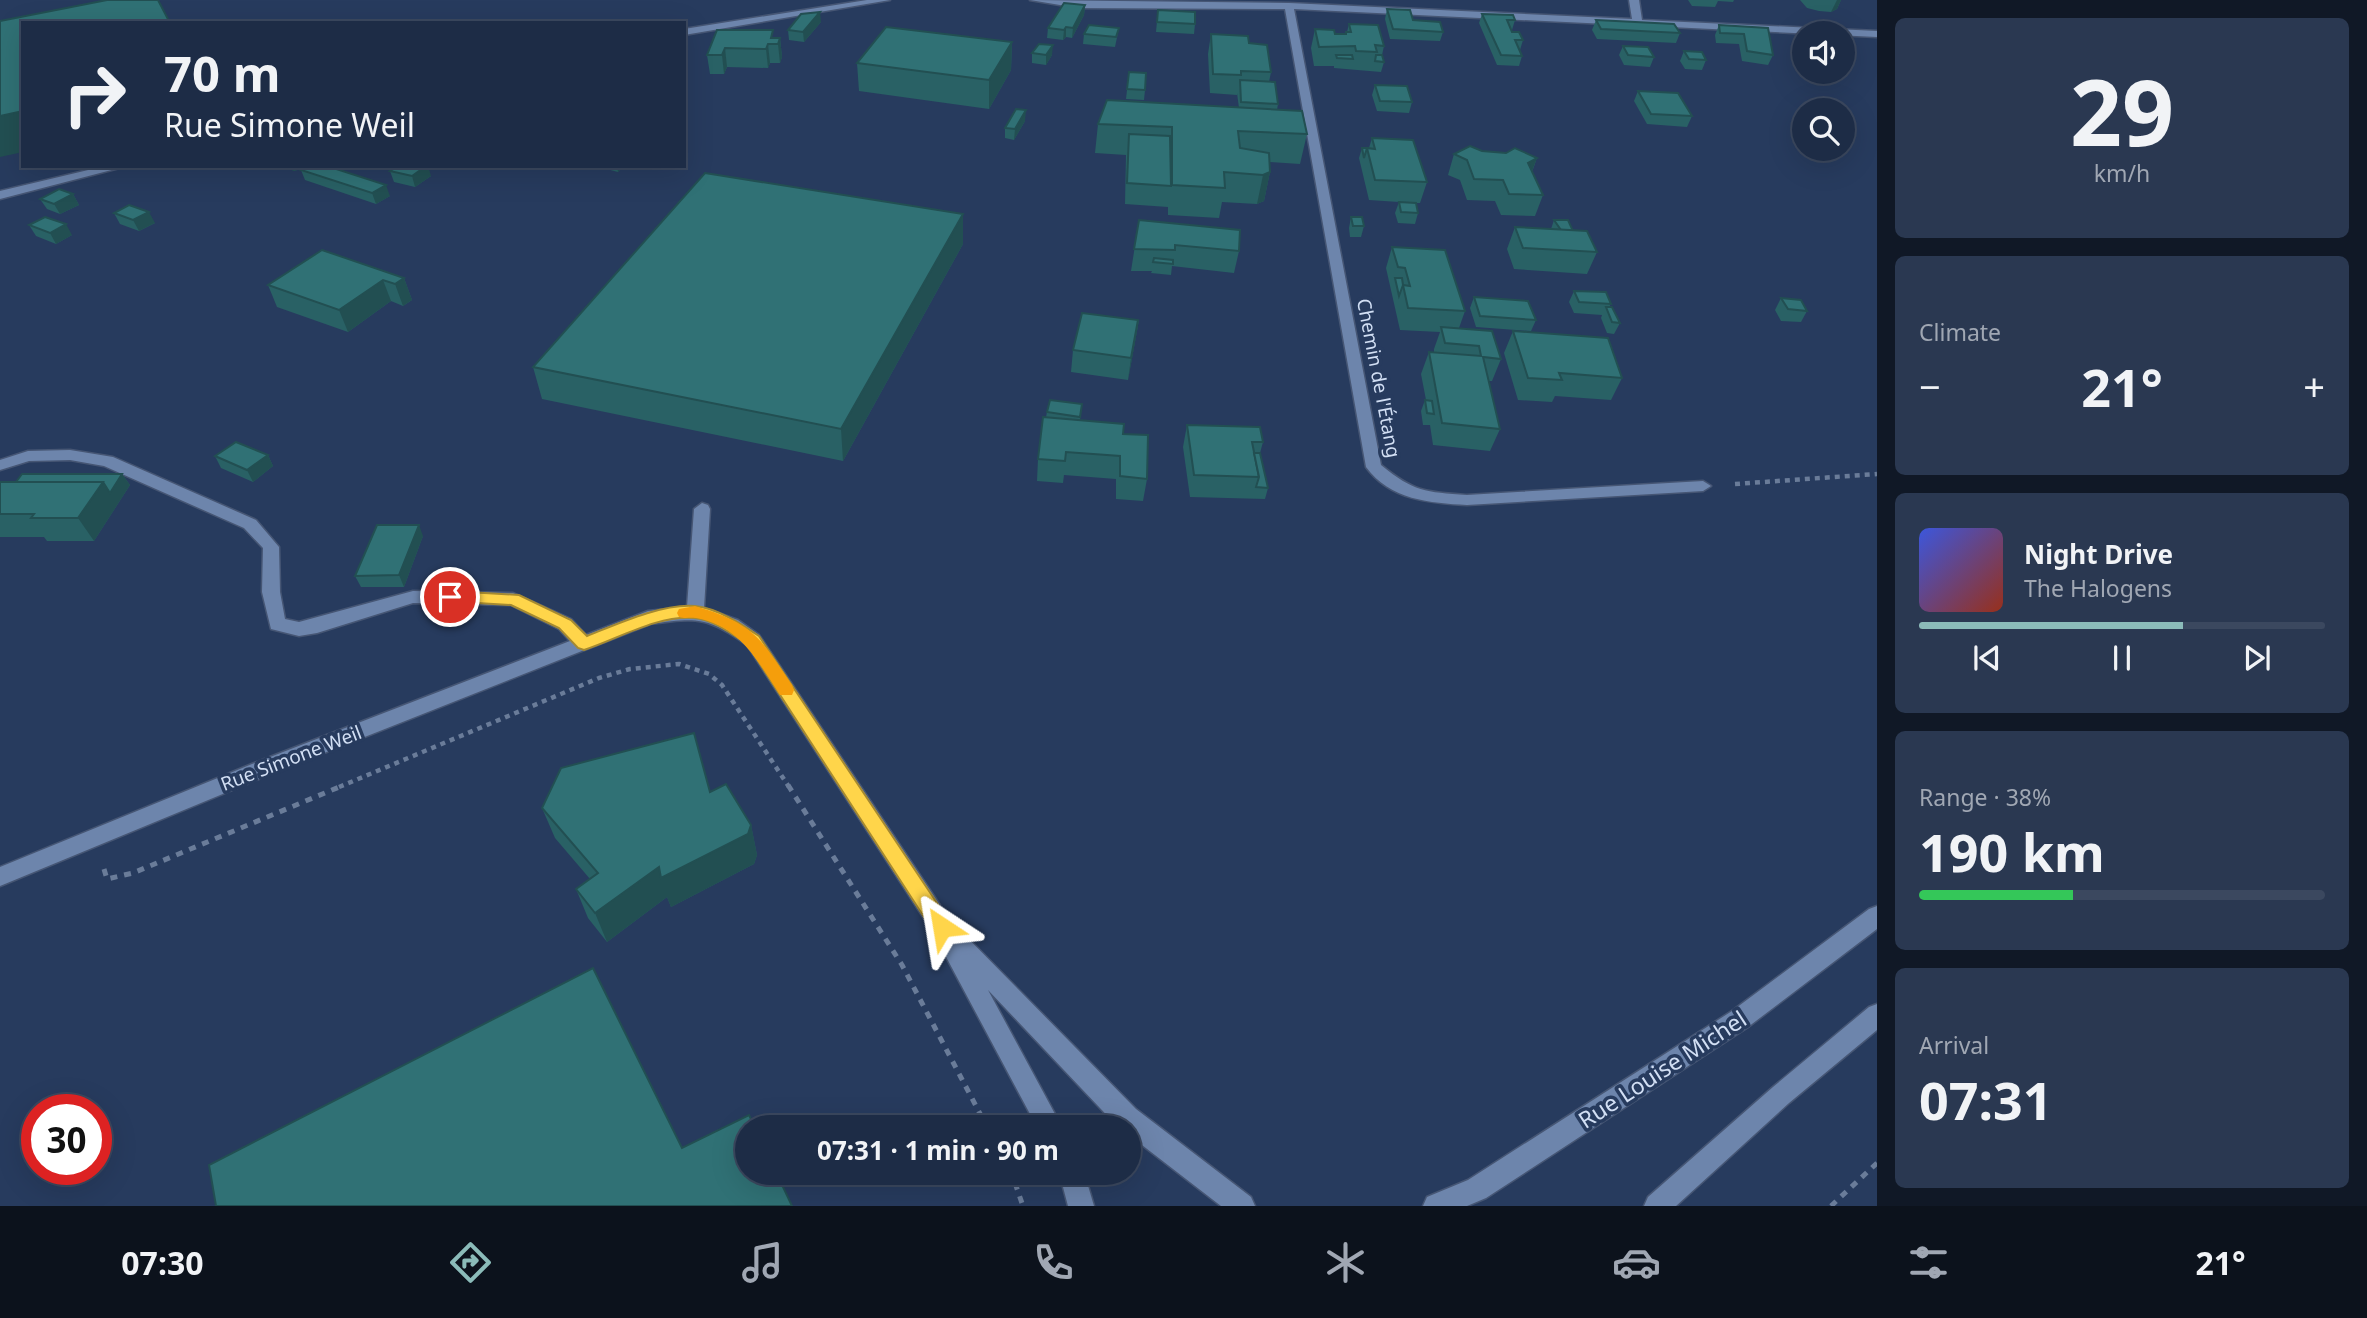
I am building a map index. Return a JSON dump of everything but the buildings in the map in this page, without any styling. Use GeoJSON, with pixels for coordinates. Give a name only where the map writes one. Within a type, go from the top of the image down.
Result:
{"type":"FeatureCollection","features":[{"type":"Feature","properties":{"kind":"street"},"geometry":{"type":"LineString","coordinates":[[686,32],[885,0]]}},
{"type":"Feature","properties":{"kind":"street"},"geometry":{"type":"LineString","coordinates":[[1035,0],[1078,5],[1289,6],[1877,34]]}},
{"type":"Feature","properties":{"kind":"street"},"geometry":{"type":"LineString","coordinates":[[1099,0],[1114,4]]}},
{"type":"Feature","properties":{"kind":"street"},"geometry":{"type":"LineString","coordinates":[[1634,0],[1637,22]]}},
{"type":"Feature","properties":{"kind":"street","name":"Chemin de l'Étang"},"geometry":{"type":"LineString","coordinates":[[1289,6],[1374,467],[1400,489],[1434,498],[1467,500],[1703,486]]}},
{"type":"Feature","properties":{"kind":"street"},"geometry":{"type":"LineString","coordinates":[[0,195],[113,168]]}},
{"type":"Feature","properties":{"kind":"street"},"geometry":{"type":"LineString","coordinates":[[0,465],[28,456],[70,454],[107,461],[250,524],[271,547],[271,592],[277,624],[299,629],[317,626],[413,597],[513,599],[565,624],[584,644]]}},
{"type":"Feature","properties":{"kind":"street"},"geometry":{"type":"LineString","coordinates":[[695,612],[702,509]]}},
{"type":"Feature","properties":{"kind":"street","name":"Rue Simone Weil"},"geometry":{"type":"LineString","coordinates":[[0,877],[98,835],[648,618],[695,612],[732,625],[753,640],[942,927],[1127,1118],[1242,1206]]}},
{"type":"Feature","properties":{"kind":"street","name":"Rue Louise Michel"},"geometry":{"type":"LineString","coordinates":[[1436,1206],[1477,1189],[1740,1019],[1877,916]]}},
{"type":"Feature","properties":{"kind":"street"},"geometry":{"type":"LineString","coordinates":[[942,927],[1044,1115]]}},
{"type":"Feature","properties":{"kind":"street"},"geometry":{"type":"LineString","coordinates":[[1657,1206],[1781,1095],[1877,1015]]}},
{"type":"Feature","properties":{"kind":"street"},"geometry":{"type":"LineString","coordinates":[[1075,1185],[1081,1206]]}},
{"type":"Feature","properties":{"kind":"path"},"geometry":{"type":"LineString","coordinates":[[1703,486],[1877,474]]}},
{"type":"Feature","properties":{"kind":"path"},"geometry":{"type":"LineString","coordinates":[[98,835],[107,879],[115,879],[599,677],[662,663],[682,663],[701,669],[720,683],[741,711],[902,965],[981,1115]]}},
{"type":"Feature","properties":{"kind":"path"},"geometry":{"type":"LineString","coordinates":[[1831,1206],[1877,1163]]}},
{"type":"Feature","properties":{"kind":"path"},"geometry":{"type":"LineString","coordinates":[[1016,1185],[1023,1206]]}},
{"type":"Feature","properties":{"kind":"slow traffic"},"geometry":{"type":"LineString","coordinates":[[685,613],[695,612],[732,625],[753,640],[786,690]]}},
{"type":"Feature","properties":{"kind":"route"},"geometry":{"type":"LineString","coordinates":[[450,597],[513,599],[565,624],[584,644],[648,618],[695,612],[732,625],[753,640],[942,927]]}}]}
